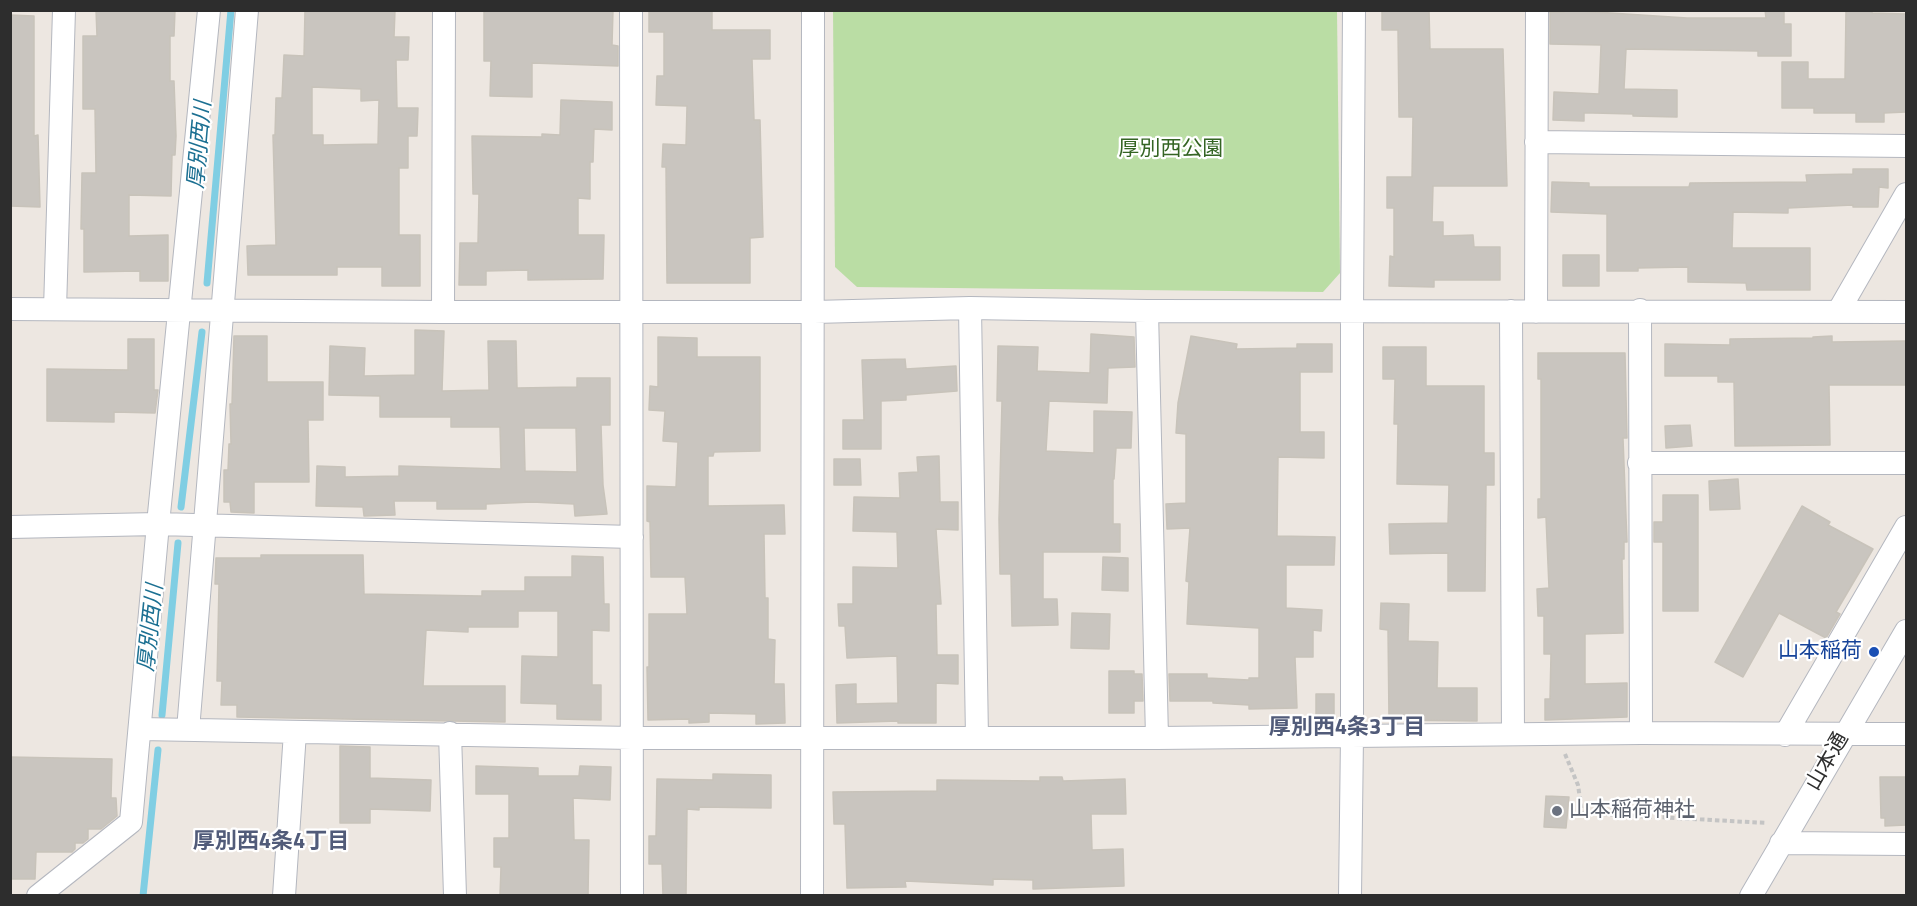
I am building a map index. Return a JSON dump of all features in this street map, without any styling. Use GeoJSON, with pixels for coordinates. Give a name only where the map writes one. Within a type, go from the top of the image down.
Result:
{"type":"FeatureCollection","features":[{"type":"Feature","properties":{"kind":"street"},"geometry":{"type":"LineString","coordinates":[[55,309],[64,10]]}},
{"type":"Feature","properties":{"kind":"street"},"geometry":{"type":"LineString","coordinates":[[38,896],[131,822],[209,10]]}},
{"type":"Feature","properties":{"kind":"street"},"geometry":{"type":"LineString","coordinates":[[188,730],[247,10]]}},
{"type":"Feature","properties":{"kind":"street"},"geometry":{"type":"LineString","coordinates":[[443,312],[444,10]]}},
{"type":"Feature","properties":{"kind":"street"},"geometry":{"type":"LineString","coordinates":[[631,10],[632,896]]}},
{"type":"Feature","properties":{"kind":"street"},"geometry":{"type":"LineString","coordinates":[[812,896],[813,10]]}},
{"type":"Feature","properties":{"kind":"street"},"geometry":{"type":"LineString","coordinates":[[1350,896],[1354,10]]}},
{"type":"Feature","properties":{"kind":"street"},"geometry":{"type":"LineString","coordinates":[[1536,312],[1537,10]]}},
{"type":"Feature","properties":{"kind":"street"},"geometry":{"type":"LineString","coordinates":[[1536,142],[1906,146]]}},
{"type":"Feature","properties":{"kind":"street"},"geometry":{"type":"LineString","coordinates":[[1838,312],[1906,194]]}},
{"type":"Feature","properties":{"kind":"street"},"geometry":{"type":"LineString","coordinates":[[10,309],[443,312],[814,312],[970,309],[1906,312]]}},
{"type":"Feature","properties":{"kind":"street"},"geometry":{"type":"LineString","coordinates":[[970,309],[977,738]]}},
{"type":"Feature","properties":{"kind":"street"},"geometry":{"type":"LineString","coordinates":[[1511,310],[1513,734]]}},
{"type":"Feature","properties":{"kind":"street"},"geometry":{"type":"LineString","coordinates":[[1640,310],[1641,733]]}},
{"type":"Feature","properties":{"kind":"street"},"geometry":{"type":"LineString","coordinates":[[1148,311],[1157,738]]}},
{"type":"Feature","properties":{"kind":"street"},"geometry":{"type":"LineString","coordinates":[[1639,463],[1906,463]]}},
{"type":"Feature","properties":{"kind":"street"},"geometry":{"type":"LineString","coordinates":[[10,527],[158,524],[632,537]]}},
{"type":"Feature","properties":{"kind":"street"},"geometry":{"type":"LineString","coordinates":[[1791,735],[1906,527]]}},
{"type":"Feature","properties":{"kind":"street","name":"山本通"},"geometry":{"type":"LineString","coordinates":[[1751,896],[1781,843],[1835,733],[1906,630]]}},
{"type":"Feature","properties":{"kind":"street"},"geometry":{"type":"LineString","coordinates":[[140,729],[632,738],[1157,738],[1641,733],[1906,734]]}},
{"type":"Feature","properties":{"kind":"street"},"geometry":{"type":"LineString","coordinates":[[284,896],[295,732]]}},
{"type":"Feature","properties":{"kind":"street"},"geometry":{"type":"LineString","coordinates":[[450,733],[455,896]]}},
{"type":"Feature","properties":{"kind":"street"},"geometry":{"type":"LineString","coordinates":[[1781,843],[1906,844]]}},
{"type":"Feature","properties":{"kind":"path"},"geometry":{"type":"LineString","coordinates":[[1562,734],[1562,748],[1578,785],[1581,813],[1768,823]]}},
{"type":"Feature","properties":{"kind":"green space","name":"厚別西公園"},"geometry":{"type":"Polygon","coordinates":[[[833,11],[1337,11],[1340,273],[1323,292],[857,287],[835,267],[833,11]]]}},
{"type":"Feature","properties":{"kind":"building"},"geometry":{"type":"Polygon","coordinates":[[[96,10],[175,10],[174,36],[170,36],[170,81],[174,81],[176,136],[175,155],[172,155],[171,196],[129,195],[129,236],[168,235],[168,281],[140,281],[140,271],[84,272],[84,229],[81,229],[82,173],[96,173],[95,109],[83,109],[83,36],[97,36],[96,10]]]}},
{"type":"Feature","properties":{"kind":"building"},"geometry":{"type":"Polygon","coordinates":[[[305,10],[395,10],[394,37],[409,37],[408,60],[396,60],[397,108],[418,108],[417,136],[408,136],[408,168],[399,168],[399,235],[420,235],[420,286],[382,286],[382,267],[337,267],[337,275],[248,275],[247,246],[276,245],[273,135],[275,135],[276,98],[282,98],[284,55],[304,56],[305,10]],[[312,87],[312,135],[323,135],[323,145],[378,144],[379,100],[361,101],[361,89],[312,87]]]}},
{"type":"Feature","properties":{"kind":"building"},"geometry":{"type":"Polygon","coordinates":[[[484,10],[613,10],[612,45],[618,46],[618,66],[532,63],[532,97],[490,96],[491,61],[484,61],[484,10]]]}},
{"type":"Feature","properties":{"kind":"building"},"geometry":{"type":"Polygon","coordinates":[[[649,10],[712,10],[712,30],[770,30],[770,59],[752,59],[754,120],[760,120],[763,237],[750,238],[750,283],[667,283],[666,167],[662,167],[663,144],[686,145],[687,106],[656,105],[657,76],[664,76],[664,32],[649,32],[649,10]]]}},
{"type":"Feature","properties":{"kind":"building"},"geometry":{"type":"Polygon","coordinates":[[[1382,10],[1429,10],[1430,49],[1503,49],[1507,186],[1433,186],[1432,222],[1443,222],[1443,236],[1473,235],[1474,247],[1500,247],[1500,280],[1434,280],[1434,287],[1389,286],[1390,256],[1394,257],[1394,208],[1387,208],[1387,177],[1412,177],[1413,117],[1399,117],[1398,30],[1382,30],[1382,10]]]}},
{"type":"Feature","properties":{"kind":"building"},"geometry":{"type":"Polygon","coordinates":[[[1565,10],[1687,18],[1766,18],[1765,10],[1784,10],[1784,24],[1791,24],[1791,56],[1758,56],[1758,51],[1626,49],[1624,89],[1677,90],[1677,117],[1584,113],[1584,121],[1553,120],[1554,92],[1599,94],[1601,45],[1550,44],[1550,12],[1564,12],[1565,10]]]}},
{"type":"Feature","properties":{"kind":"building"},"geometry":{"type":"Polygon","coordinates":[[[1846,10],[1906,14],[1906,112],[1884,113],[1884,122],[1856,122],[1856,113],[1814,113],[1814,108],[1782,108],[1782,62],[1808,62],[1808,79],[1845,79],[1846,10]]]}},
{"type":"Feature","properties":{"kind":"building"},"geometry":{"type":"Polygon","coordinates":[[[10,15],[34,16],[34,136],[38,135],[40,207],[10,206],[10,15]]]}},
{"type":"Feature","properties":{"kind":"building"},"geometry":{"type":"Polygon","coordinates":[[[561,100],[612,102],[612,130],[594,129],[593,162],[590,162],[590,199],[578,198],[578,235],[604,235],[603,279],[528,280],[528,270],[486,271],[486,285],[459,285],[460,243],[478,243],[479,194],[473,194],[472,136],[560,135],[561,100]]]}},
{"type":"Feature","properties":{"kind":"building"},"geometry":{"type":"Polygon","coordinates":[[[1853,169],[1888,169],[1888,188],[1879,187],[1878,207],[1853,207],[1853,205],[1788,208],[1788,213],[1733,212],[1732,248],[1810,248],[1810,290],[1747,290],[1746,283],[1688,282],[1688,267],[1607,271],[1607,214],[1551,212],[1552,182],[1589,183],[1589,187],[1689,187],[1690,183],[1807,182],[1806,175],[1853,174],[1853,169]]]}},
{"type":"Feature","properties":{"kind":"building"},"geometry":{"type":"Polygon","coordinates":[[[1563,255],[1599,255],[1599,286],[1563,286],[1563,255]]]}},
{"type":"Feature","properties":{"kind":"building"},"geometry":{"type":"Polygon","coordinates":[[[415,330],[444,331],[442,391],[489,390],[488,341],[516,341],[517,388],[577,387],[577,378],[610,378],[610,425],[601,425],[603,485],[607,514],[575,516],[574,504],[532,502],[486,504],[486,509],[437,509],[437,501],[394,501],[395,515],[364,516],[363,507],[316,506],[317,466],[345,467],[345,477],[399,476],[399,466],[501,469],[500,427],[451,427],[451,417],[380,417],[380,396],[329,395],[330,346],[365,348],[364,376],[415,375],[415,330]],[[524,428],[525,471],[577,472],[576,428],[524,428]]]}},
{"type":"Feature","properties":{"kind":"building"},"geometry":{"type":"Polygon","coordinates":[[[1091,334],[1134,337],[1135,367],[1108,368],[1107,403],[1049,401],[1046,451],[1094,453],[1094,411],[1132,412],[1131,448],[1116,448],[1113,479],[1113,524],[1120,524],[1120,552],[1043,552],[1043,599],[1057,599],[1058,625],[1012,626],[1011,574],[1000,574],[1002,401],[997,401],[998,346],[1038,347],[1037,371],[1090,373],[1091,334]]]}},
{"type":"Feature","properties":{"kind":"building"},"geometry":{"type":"Polygon","coordinates":[[[234,336],[267,336],[267,382],[323,382],[323,420],[308,420],[309,482],[254,482],[254,513],[231,512],[230,502],[224,502],[224,470],[228,470],[229,444],[231,444],[230,404],[232,404],[234,336]]]}},
{"type":"Feature","properties":{"kind":"building"},"geometry":{"type":"Polygon","coordinates":[[[1191,336],[1237,344],[1236,349],[1297,348],[1297,344],[1332,344],[1332,372],[1300,372],[1300,432],[1324,432],[1324,458],[1278,457],[1277,536],[1335,537],[1334,565],[1286,565],[1286,608],[1322,610],[1321,631],[1313,630],[1313,657],[1295,657],[1297,708],[1249,709],[1249,705],[1213,703],[1213,701],[1170,701],[1169,674],[1207,674],[1207,678],[1249,680],[1249,678],[1259,678],[1259,628],[1187,624],[1189,582],[1186,581],[1190,528],[1167,529],[1166,504],[1186,503],[1186,434],[1176,433],[1178,403],[1191,336]]]}},
{"type":"Feature","properties":{"kind":"building"},"geometry":{"type":"Polygon","coordinates":[[[1832,336],[1832,342],[1906,341],[1906,385],[1829,385],[1830,445],[1735,446],[1734,382],[1718,382],[1718,376],[1665,376],[1665,344],[1730,345],[1730,339],[1832,336]]]}},
{"type":"Feature","properties":{"kind":"building"},"geometry":{"type":"Polygon","coordinates":[[[658,337],[697,338],[697,357],[760,357],[760,451],[714,452],[713,456],[708,456],[708,506],[784,505],[785,534],[764,534],[768,639],[775,640],[774,684],[784,684],[785,723],[756,724],[756,714],[709,713],[709,722],[689,723],[689,719],[648,720],[649,614],[687,614],[685,577],[651,577],[647,486],[676,487],[678,442],[663,441],[665,411],[649,410],[650,386],[658,387],[658,337]]]}},
{"type":"Feature","properties":{"kind":"building"},"geometry":{"type":"Polygon","coordinates":[[[128,339],[154,339],[154,390],[158,390],[155,413],[114,412],[114,422],[47,421],[47,369],[128,370],[128,339]]]}},
{"type":"Feature","properties":{"kind":"building"},"geometry":{"type":"Polygon","coordinates":[[[1383,347],[1426,347],[1426,386],[1484,386],[1484,453],[1494,453],[1494,485],[1486,485],[1485,591],[1448,591],[1448,553],[1390,554],[1389,524],[1448,523],[1449,485],[1397,484],[1398,424],[1394,424],[1395,379],[1383,379],[1383,347]]]}},
{"type":"Feature","properties":{"kind":"building"},"geometry":{"type":"Polygon","coordinates":[[[1538,353],[1625,353],[1627,438],[1623,438],[1627,542],[1624,542],[1624,559],[1622,559],[1623,633],[1585,634],[1585,684],[1627,683],[1627,717],[1545,720],[1545,699],[1550,699],[1551,654],[1544,654],[1544,616],[1538,616],[1537,589],[1549,588],[1546,517],[1538,518],[1538,499],[1541,499],[1541,379],[1538,379],[1538,353]]]}},
{"type":"Feature","properties":{"kind":"building"},"geometry":{"type":"Polygon","coordinates":[[[905,359],[906,369],[956,366],[957,391],[906,395],[906,400],[881,401],[881,449],[843,449],[843,420],[864,420],[862,360],[905,359]]]}},
{"type":"Feature","properties":{"kind":"building"},"geometry":{"type":"Polygon","coordinates":[[[1690,425],[1692,446],[1666,448],[1665,426],[1690,425]]]}},
{"type":"Feature","properties":{"kind":"building"},"geometry":{"type":"Polygon","coordinates":[[[939,456],[940,502],[958,502],[958,530],[936,529],[941,604],[936,604],[937,655],[958,655],[958,684],[936,683],[936,723],[898,723],[898,721],[837,723],[836,685],[856,684],[856,704],[898,703],[897,656],[847,658],[845,626],[839,626],[838,604],[853,604],[853,567],[898,568],[897,532],[853,531],[854,497],[900,498],[899,473],[918,472],[917,457],[939,456]]]}},
{"type":"Feature","properties":{"kind":"building"},"geometry":{"type":"Polygon","coordinates":[[[834,459],[860,459],[861,485],[834,485],[834,459]]]}},
{"type":"Feature","properties":{"kind":"building"},"geometry":{"type":"Polygon","coordinates":[[[1738,479],[1740,509],[1710,510],[1709,481],[1738,479]]]}},
{"type":"Feature","properties":{"kind":"building"},"geometry":{"type":"Polygon","coordinates":[[[1663,495],[1698,495],[1698,611],[1663,611],[1663,542],[1654,542],[1654,522],[1663,522],[1663,495]]]}},
{"type":"Feature","properties":{"kind":"building"},"geometry":{"type":"Polygon","coordinates":[[[1802,506],[1830,522],[1828,525],[1873,549],[1836,612],[1840,614],[1826,638],[1779,613],[1743,677],[1715,662],[1802,506]]]}},
{"type":"Feature","properties":{"kind":"building"},"geometry":{"type":"Polygon","coordinates":[[[261,555],[363,555],[364,594],[482,596],[482,591],[525,591],[525,577],[572,577],[572,556],[603,557],[604,604],[609,604],[609,631],[592,630],[592,685],[601,685],[601,720],[557,719],[557,704],[521,703],[522,656],[558,657],[558,611],[518,611],[518,627],[468,627],[468,632],[426,630],[423,686],[505,686],[505,722],[237,717],[237,705],[221,705],[222,681],[217,681],[219,584],[215,584],[216,558],[261,558],[261,555]]]}},
{"type":"Feature","properties":{"kind":"building"},"geometry":{"type":"Polygon","coordinates":[[[1103,557],[1128,558],[1128,591],[1102,590],[1103,557]]]}},
{"type":"Feature","properties":{"kind":"building"},"geometry":{"type":"Polygon","coordinates":[[[1381,603],[1409,604],[1408,641],[1438,642],[1437,688],[1477,688],[1477,721],[1389,720],[1388,630],[1380,629],[1381,603]]]}},
{"type":"Feature","properties":{"kind":"building"},"geometry":{"type":"Polygon","coordinates":[[[1072,613],[1110,614],[1109,649],[1071,648],[1072,613]]]}},
{"type":"Feature","properties":{"kind":"building"},"geometry":{"type":"Polygon","coordinates":[[[1109,671],[1134,671],[1134,674],[1142,674],[1143,701],[1134,701],[1134,713],[1109,713],[1109,671]]]}},
{"type":"Feature","properties":{"kind":"building"},"geometry":{"type":"Polygon","coordinates":[[[1316,694],[1334,694],[1334,723],[1316,723],[1316,694]]]}},
{"type":"Feature","properties":{"kind":"building"},"geometry":{"type":"Polygon","coordinates":[[[340,746],[370,747],[370,778],[431,780],[430,811],[370,809],[370,823],[340,823],[340,746]]]}},
{"type":"Feature","properties":{"kind":"building"},"geometry":{"type":"Polygon","coordinates":[[[10,757],[112,759],[111,798],[116,798],[117,816],[101,829],[88,829],[88,839],[83,843],[75,843],[75,849],[72,852],[36,852],[35,879],[10,879],[10,757]]]}},
{"type":"Feature","properties":{"kind":"building"},"geometry":{"type":"Polygon","coordinates":[[[476,766],[538,768],[538,776],[579,776],[580,766],[611,767],[610,800],[573,798],[574,840],[589,840],[588,896],[500,896],[501,867],[494,867],[494,838],[509,838],[509,794],[476,794],[476,766]]]}},
{"type":"Feature","properties":{"kind":"building"},"geometry":{"type":"Polygon","coordinates":[[[713,774],[771,775],[771,808],[699,807],[699,810],[687,809],[686,896],[663,896],[662,864],[649,864],[649,836],[656,836],[657,779],[713,780],[713,774]]]}},
{"type":"Feature","properties":{"kind":"building"},"geometry":{"type":"Polygon","coordinates":[[[1040,777],[1062,777],[1063,781],[1125,779],[1126,814],[1091,814],[1092,850],[1123,849],[1124,886],[1033,889],[1033,880],[993,879],[993,885],[905,881],[906,887],[847,888],[845,824],[834,824],[833,792],[937,791],[937,780],[1040,781],[1040,777]]]}},
{"type":"Feature","properties":{"kind":"building"},"geometry":{"type":"Polygon","coordinates":[[[1880,777],[1906,777],[1906,825],[1885,826],[1885,818],[1881,818],[1880,777]]]}},
{"type":"Feature","properties":{"kind":"building"},"geometry":{"type":"Polygon","coordinates":[[[1546,796],[1569,797],[1566,828],[1544,827],[1546,796]]]}},
{"type":"Feature","properties":{"kind":"waterway","name":"厚別西川"},"geometry":{"type":"LineString","coordinates":[[207,283],[231,10]]}},
{"type":"Feature","properties":{"kind":"waterway","name":"厚別西川"},"geometry":{"type":"LineString","coordinates":[[181,507],[202,332]]}},
{"type":"Feature","properties":{"kind":"waterway","name":"厚別西川"},"geometry":{"type":"LineString","coordinates":[[162,715],[178,543]]}},
{"type":"Feature","properties":{"kind":"waterway","name":"厚別西川"},"geometry":{"type":"LineString","coordinates":[[143,896],[158,750]]}},
{"type":"Feature","properties":{"kind":"place","name":"山本稲荷"},"geometry":{"type":"Point","coordinates":[1874,652]}},
{"type":"Feature","properties":{"kind":"place","name":"山本稲荷神社"},"geometry":{"type":"Point","coordinates":[1557,811]}},
{"type":"Feature","properties":{"kind":"district","name":"厚別西4条3丁目"},"geometry":{"type":"Point","coordinates":[1347,729]}},
{"type":"Feature","properties":{"kind":"district","name":"厚別西4条4丁目"},"geometry":{"type":"Point","coordinates":[271,843]}}]}
